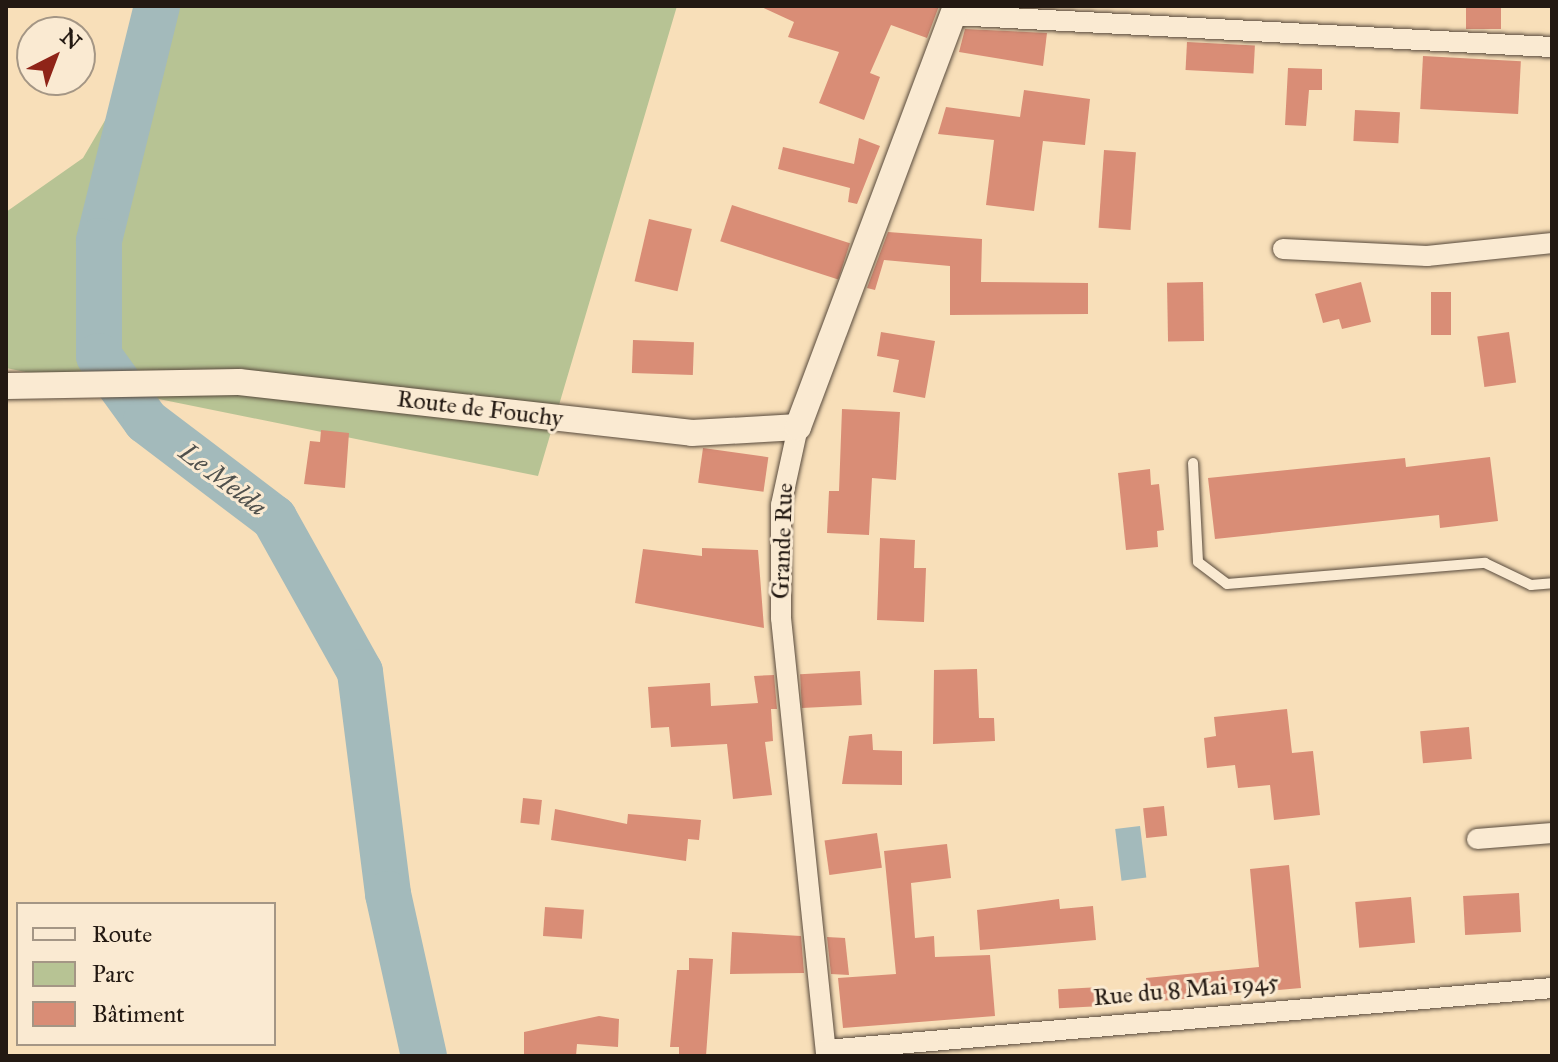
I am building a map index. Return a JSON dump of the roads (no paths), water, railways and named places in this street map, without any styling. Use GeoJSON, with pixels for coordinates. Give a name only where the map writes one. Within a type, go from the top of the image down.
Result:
{"type":"FeatureCollection","features":[{"type":"Feature","properties":{"kind":"street"},"geometry":{"type":"LineString","coordinates":[[955,11],[1552,47]]}},
{"type":"Feature","properties":{"kind":"street","name":"Grande Rue"},"geometry":{"type":"LineString","coordinates":[[826,1053],[781,618],[781,505],[798,427],[955,11]]}},
{"type":"Feature","properties":{"kind":"street"},"geometry":{"type":"LineString","coordinates":[[1283,249],[1427,256],[1552,243]]}},
{"type":"Feature","properties":{"kind":"street","name":"Route de Fouchy"},"geometry":{"type":"LineString","coordinates":[[6,386],[161,381],[330,391],[692,433],[798,427]]}},
{"type":"Feature","properties":{"kind":"street"},"geometry":{"type":"LineString","coordinates":[[1477,839],[1552,833]]}},
{"type":"Feature","properties":{"kind":"street","name":"Rue du 8 Mai 1945"},"geometry":{"type":"LineString","coordinates":[[826,1053],[1552,988]]}},
{"type":"Feature","properties":{"kind":"lane"},"geometry":{"type":"LineString","coordinates":[[1193,463],[1198,562],[1227,584],[1485,563],[1531,585],[1552,583]]}},
{"type":"Feature","properties":{"kind":"water"},"geometry":{"type":"Polygon","coordinates":[[[1140,826],[1146,878],[1122,881],[1115,829],[1140,826]]]}},
{"type":"Feature","properties":{"kind":"waterway","name":"Le Melda"},"geometry":{"type":"LineString","coordinates":[[157,6],[99,241],[99,356],[146,421],[274,518],[360,672],[388,894],[424,1056]]}}]}
